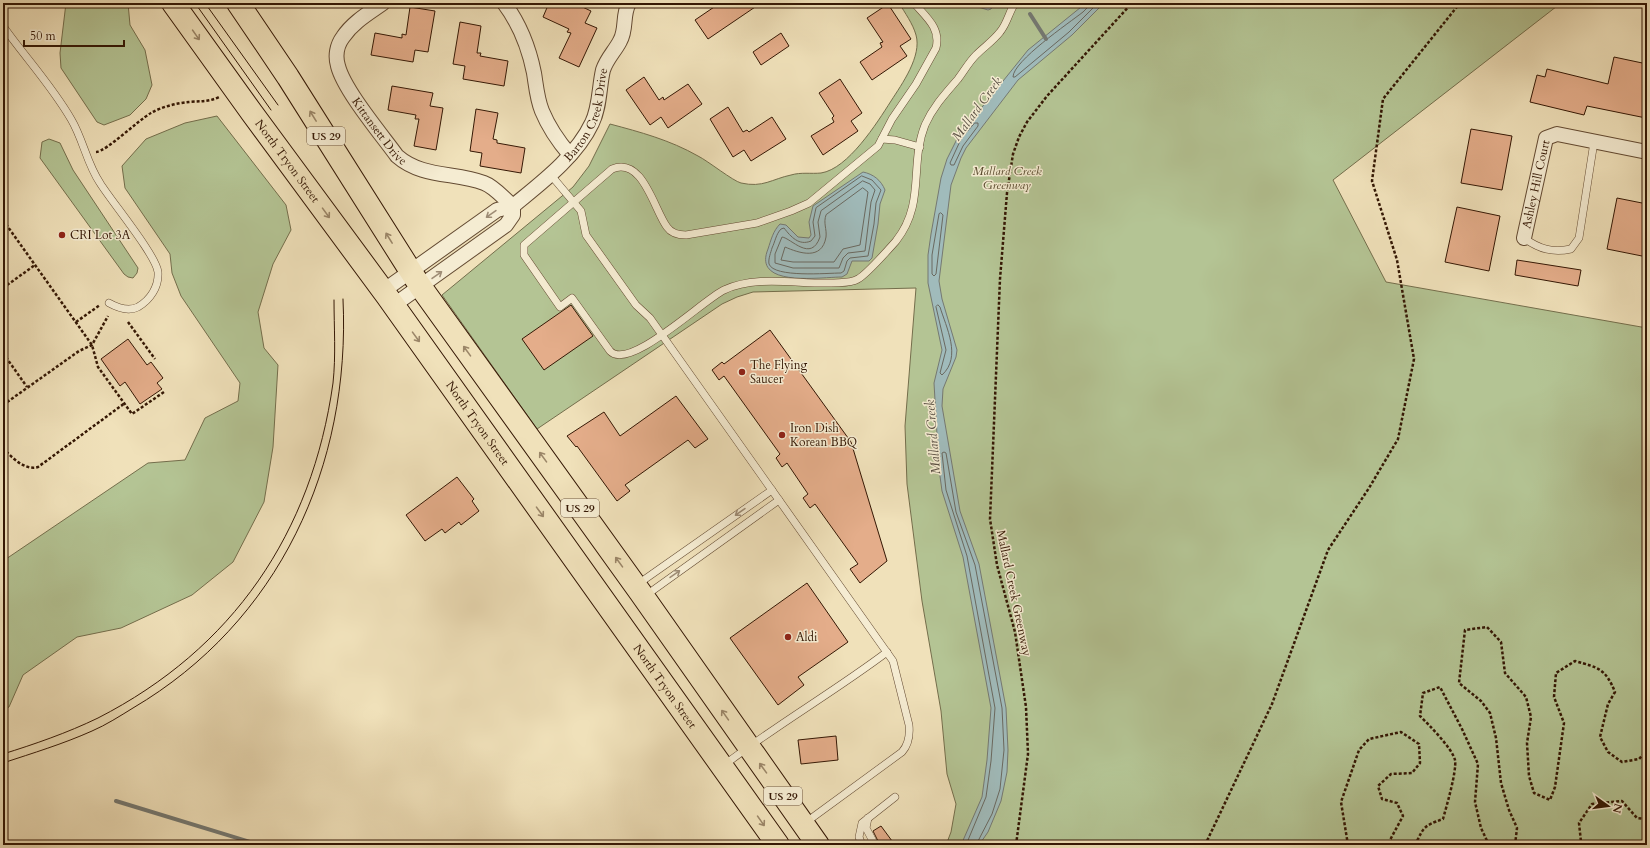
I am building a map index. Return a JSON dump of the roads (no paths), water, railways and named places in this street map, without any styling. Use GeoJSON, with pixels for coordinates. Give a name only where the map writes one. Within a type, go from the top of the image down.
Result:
{"type":"FeatureCollection","features":[{"type":"Feature","properties":{"kind":"main road","name":"North Tryon Street"},"geometry":{"type":"LineString","coordinates":[[173,3],[388,298],[778,845]]}},
{"type":"Feature","properties":{"kind":"main road","name":"US 29"},"geometry":{"type":"LineString","coordinates":[[238,3],[288,77],[415,279],[640,592],[818,845]]}},
{"type":"Feature","properties":{"kind":"street","name":"Kittansett Drive"},"geometry":{"type":"LineString","coordinates":[[383,3],[353,25],[339,44],[337,50],[338,65],[345,82],[397,156],[402,160],[424,171],[485,183],[513,206]]}},
{"type":"Feature","properties":{"kind":"street"},"geometry":{"type":"LineString","coordinates":[[504,3],[512,15],[527,46],[537,94],[546,121],[558,142],[570,154]]}},
{"type":"Feature","properties":{"kind":"street","name":"Barton Creek Drive"},"geometry":{"type":"LineString","coordinates":[[388,298],[415,279],[506,225],[513,215],[513,206],[550,174],[584,138],[592,123],[603,70],[609,56],[623,35],[625,13],[629,3]]}},
{"type":"Feature","properties":{"kind":"street","name":"Ashley Hill Court"},"geometry":{"type":"LineString","coordinates":[[1524,238],[1546,138],[1557,134],[1647,152]]}},
{"type":"Feature","properties":{"kind":"lane"},"geometry":{"type":"LineString","coordinates":[[914,3],[935,28],[938,34],[937,43],[926,68],[892,119],[875,149],[805,205],[767,220],[686,236],[676,233],[666,226],[648,190],[636,174],[625,168],[612,169],[575,203],[525,243],[524,252],[526,258],[560,307],[572,298],[614,355],[629,354],[662,334],[716,294],[742,283],[764,281],[801,283],[846,282],[860,277],[896,240],[909,219],[915,192],[920,147],[925,126],[940,98],[958,79],[976,55],[1001,31],[1015,3]]}},
{"type":"Feature","properties":{"kind":"lane"},"geometry":{"type":"LineString","coordinates":[[3,26],[70,118],[98,181],[152,256],[158,271],[157,282],[153,292],[144,303],[134,308],[125,310],[110,302]]}},
{"type":"Feature","properties":{"kind":"lane"},"geometry":{"type":"LineString","coordinates":[[882,139],[895,140],[920,147]]}},
{"type":"Feature","properties":{"kind":"lane"},"geometry":{"type":"LineString","coordinates":[[1524,238],[1541,248],[1558,252],[1571,249],[1579,238],[1594,142]]}},
{"type":"Feature","properties":{"kind":"lane"},"geometry":{"type":"LineString","coordinates":[[550,174],[575,203],[582,215],[586,235],[636,305],[650,318],[662,334],[887,652],[896,669],[909,725],[910,733],[906,748],[803,824]]}},
{"type":"Feature","properties":{"kind":"lane"},"geometry":{"type":"LineString","coordinates":[[640,592],[772,490]]}},
{"type":"Feature","properties":{"kind":"lane"},"geometry":{"type":"LineString","coordinates":[[640,592],[779,500]]}},
{"type":"Feature","properties":{"kind":"lane"},"geometry":{"type":"LineString","coordinates":[[723,766],[748,747],[841,685],[887,652]]}},
{"type":"Feature","properties":{"kind":"lane"},"geometry":{"type":"LineString","coordinates":[[862,845],[859,837],[862,823],[895,797]]}},
{"type":"Feature","properties":{"kind":"lane"},"geometry":{"type":"LineString","coordinates":[[869,817],[866,828],[875,845]]}},
{"type":"Feature","properties":{"kind":"water"},"geometry":{"type":"Polygon","coordinates":[[[965,3],[994,3],[991,9],[988,10],[965,3]]]}},
{"type":"Feature","properties":{"kind":"water"},"geometry":{"type":"Polygon","coordinates":[[[1086,3],[1104,3],[1072,35],[1018,80],[966,148],[951,185],[939,281],[942,299],[957,350],[956,357],[943,389],[942,406],[960,511],[979,564],[1006,708],[1008,750],[1007,772],[1001,801],[988,832],[979,845],[961,845],[982,797],[987,760],[991,708],[963,557],[942,491],[939,469],[934,383],[942,350],[928,283],[928,255],[931,234],[941,178],[947,159],[958,137],[1028,50],[1086,3]]]}},
{"type":"Feature","properties":{"kind":"water"},"geometry":{"type":"Polygon","coordinates":[[[863,172],[876,178],[885,190],[880,204],[872,258],[869,261],[852,261],[847,274],[842,277],[791,278],[779,275],[770,270],[766,261],[768,249],[771,239],[780,224],[786,225],[798,237],[809,238],[811,235],[809,222],[813,206],[863,172]]]}},
{"type":"Feature","properties":{"kind":"waterway"},"geometry":{"type":"LineString","coordinates":[[1030,14],[1046,39]]}},
{"type":"Feature","properties":{"kind":"waterway"},"geometry":{"type":"LineString","coordinates":[[116,801],[260,845]]}},
{"type":"Feature","properties":{"kind":"tram line"},"geometry":{"type":"LineString","coordinates":[[195,3],[271,110]]}},
{"type":"Feature","properties":{"kind":"tram line"},"geometry":{"type":"LineString","coordinates":[[205,3],[278,105]]}},
{"type":"Feature","properties":{"kind":"tram line"},"geometry":{"type":"LineString","coordinates":[[3,763],[81,736],[133,708],[184,673],[229,631],[266,585],[296,534],[319,479],[334,421],[342,361],[343,299]]}},
{"type":"Feature","properties":{"kind":"tram line"},"geometry":{"type":"LineString","coordinates":[[3,754],[51,738],[98,718],[146,690],[189,658],[226,621],[258,581],[285,537],[306,489],[322,438],[334,373],[334,300]]}},
{"type":"Feature","properties":{"kind":"place","name":"CRI Lot 3A"},"geometry":{"type":"Point","coordinates":[62,235]}},
{"type":"Feature","properties":{"kind":"place","name":"The Flying Saucer"},"geometry":{"type":"Point","coordinates":[742,372]}},
{"type":"Feature","properties":{"kind":"place","name":"Iron Dish Korean BBQ"},"geometry":{"type":"Point","coordinates":[782,435]}},
{"type":"Feature","properties":{"kind":"place","name":"Aldi"},"geometry":{"type":"Point","coordinates":[788,637]}},
{"type":"Feature","properties":{"kind":"water label","name":"Mallard Creek"},"geometry":{"type":"Point","coordinates":[977,109]}},
{"type":"Feature","properties":{"kind":"water label","name":"Mallard Creek"},"geometry":{"type":"Point","coordinates":[933,437]}},
{"type":"Feature","properties":{"kind":"park label","name":"Mallard Creek Greenway"},"geometry":{"type":"Point","coordinates":[1007,178]}}]}
